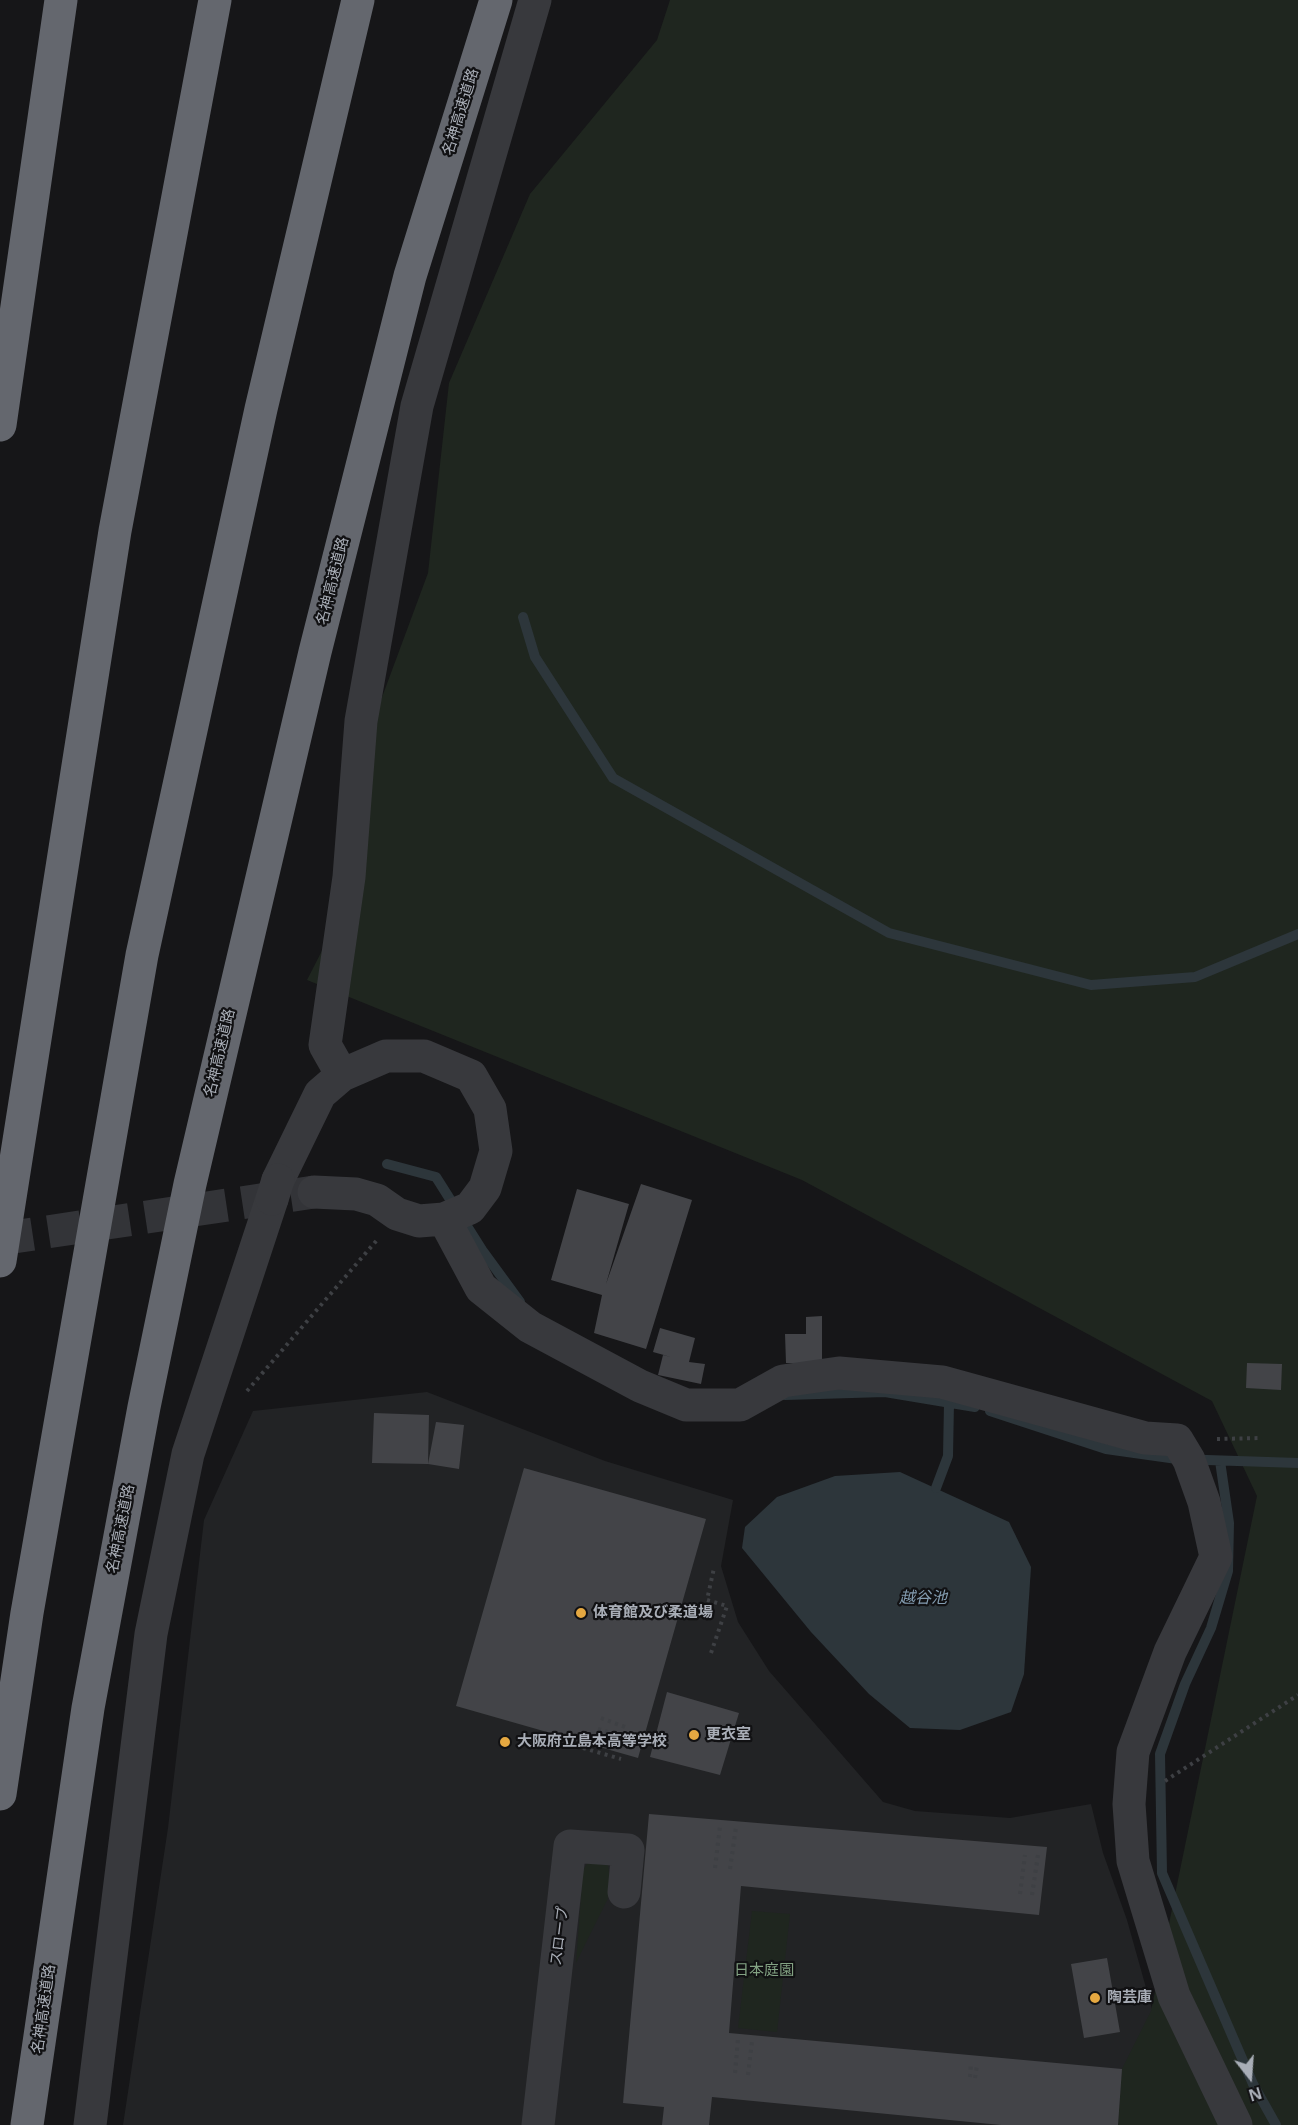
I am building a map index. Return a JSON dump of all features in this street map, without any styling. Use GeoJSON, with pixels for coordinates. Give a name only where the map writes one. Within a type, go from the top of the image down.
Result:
{"type":"FeatureCollection","features":[{"type":"Feature","properties":{"kind":"highway"},"geometry":{"type":"LineString","coordinates":[[0,425],[61,0]]}},
{"type":"Feature","properties":{"kind":"highway"},"geometry":{"type":"LineString","coordinates":[[0,1261],[115,531],[215,0]]}},
{"type":"Feature","properties":{"kind":"highway"},"geometry":{"type":"LineString","coordinates":[[0,1794],[27,1613],[141,955],[261,409],[358,0]]}},
{"type":"Feature","properties":{"kind":"highway","name":"名神高速道路"},"geometry":{"type":"LineString","coordinates":[[27,2125],[88,1708],[142,1419],[190,1184],[315,652],[407,287],[496,0]]}},
{"type":"Feature","properties":{"kind":"street"},"geometry":{"type":"LineString","coordinates":[[90,2125],[151,1634],[188,1454],[275,1190],[324,1095],[325,1045],[349,877],[361,721],[417,406],[535,0]]}},
{"type":"Feature","properties":{"kind":"street"},"geometry":{"type":"LineString","coordinates":[[314,1192],[356,1194],[376,1200],[397,1214],[419,1221],[454,1215],[485,1188],[496,1151],[490,1109],[471,1076],[424,1056],[386,1056],[324,1095]]}},
{"type":"Feature","properties":{"kind":"street"},"geometry":{"type":"LineString","coordinates":[[454,1215],[481,1288],[530,1327],[640,1386],[686,1405],[743,1404],[783,1381],[839,1373],[942,1382],[1146,1438],[1177,1440],[1189,1460],[1204,1502],[1216,1557],[1170,1652],[1133,1752],[1129,1804],[1133,1861],[1174,1996],[1236,2125]]}},
{"type":"Feature","properties":{"kind":"street","name":"スロープ"},"geometry":{"type":"LineString","coordinates":[[538,2125],[570,1846],[628,1850],[624,1892]]}},
{"type":"Feature","properties":{"kind":"path"},"geometry":{"type":"LineString","coordinates":[[244,1395],[384,1232]]}},
{"type":"Feature","properties":{"kind":"path"},"geometry":{"type":"LineString","coordinates":[[711,1653],[728,1606],[707,1600],[714,1569]]}},
{"type":"Feature","properties":{"kind":"path"},"geometry":{"type":"LineString","coordinates":[[1182,1770],[1298,1695]]}},
{"type":"Feature","properties":{"kind":"path"},"geometry":{"type":"LineString","coordinates":[[601,1718],[625,1726]]}},
{"type":"Feature","properties":{"kind":"path"},"geometry":{"type":"LineString","coordinates":[[598,1729],[624,1737]]}},
{"type":"Feature","properties":{"kind":"path"},"geometry":{"type":"LineString","coordinates":[[583,1748],[621,1759]]}},
{"type":"Feature","properties":{"kind":"path"},"geometry":{"type":"LineString","coordinates":[[715,1868],[720,1826]]}},
{"type":"Feature","properties":{"kind":"path"},"geometry":{"type":"LineString","coordinates":[[730,1869],[736,1827]]}},
{"type":"Feature","properties":{"kind":"path"},"geometry":{"type":"LineString","coordinates":[[1020,1894],[1025,1855]]}},
{"type":"Feature","properties":{"kind":"path"},"geometry":{"type":"LineString","coordinates":[[1032,1895],[1038,1855]]}},
{"type":"Feature","properties":{"kind":"path"},"geometry":{"type":"LineString","coordinates":[[735,2073],[738,2039]]}},
{"type":"Feature","properties":{"kind":"path"},"geometry":{"type":"LineString","coordinates":[[748,2075],[752,2041]]}},
{"type":"Feature","properties":{"kind":"path"},"geometry":{"type":"LineString","coordinates":[[971,2063],[972,2078],[977,2065]]}},
{"type":"Feature","properties":{"kind":"shaded area","name":"大阪府立島本高等学校"},"geometry":{"type":"Polygon","coordinates":[[[427,1392],[605,1461],[733,1500],[721,1566],[738,1622],[769,1671],[883,1802],[915,1811],[1010,1818],[1091,1804],[1103,1853],[1127,1920],[1166,2059],[1202,2125],[123,2125],[168,1828],[204,1520],[253,1411],[427,1392]]]}},
{"type":"Feature","properties":{"kind":"green space"},"geometry":{"type":"Polygon","coordinates":[[[670,0],[1298,0],[1298,2125],[1118,2125],[1122,2069],[1151,2011],[1257,1496],[1212,1401],[802,1180],[307,980],[331,933],[351,781],[428,573],[449,383],[530,194],[657,40],[670,0]]]}},
{"type":"Feature","properties":{"kind":"green space"},"geometry":{"type":"Polygon","coordinates":[[[593,1855],[607,1859],[612,1890],[576,1963],[583,1870],[593,1855]]]}},
{"type":"Feature","properties":{"kind":"green space","name":"日本庭園"},"geometry":{"type":"Polygon","coordinates":[[[752,1911],[790,1914],[777,2032],[738,2028],[752,1911]]]}},
{"type":"Feature","properties":{"kind":"water","name":"越谷池"},"geometry":{"type":"Polygon","coordinates":[[[900,1472],[1009,1522],[1031,1567],[1024,1674],[1011,1712],[960,1730],[910,1728],[869,1694],[811,1632],[742,1548],[745,1527],[777,1497],[835,1476],[900,1472]]]}},
{"type":"Feature","properties":{"kind":"building"},"geometry":{"type":"Polygon","coordinates":[[[641,1184],[692,1200],[646,1349],[594,1333],[602,1295],[551,1280],[577,1189],[629,1204],[606,1284],[641,1184]]]}},
{"type":"Feature","properties":{"kind":"building"},"geometry":{"type":"Polygon","coordinates":[[[822,1316],[822,1363],[786,1363],[785,1334],[806,1334],[806,1317],[822,1316]]]}},
{"type":"Feature","properties":{"kind":"building"},"geometry":{"type":"Polygon","coordinates":[[[660,1328],[695,1338],[689,1362],[705,1364],[701,1384],[658,1375],[663,1355],[671,1357],[653,1352],[660,1328]]]}},
{"type":"Feature","properties":{"kind":"building"},"geometry":{"type":"Polygon","coordinates":[[[1247,1363],[1282,1364],[1281,1390],[1246,1388],[1247,1363]]]}},
{"type":"Feature","properties":{"kind":"building"},"geometry":{"type":"Polygon","coordinates":[[[374,1413],[429,1415],[428,1464],[372,1463],[374,1413]]]}},
{"type":"Feature","properties":{"kind":"building"},"geometry":{"type":"Polygon","coordinates":[[[436,1422],[464,1425],[459,1469],[428,1464],[436,1422]]]}},
{"type":"Feature","properties":{"kind":"building","name":"体育館及び柔道場"},"geometry":{"type":"Polygon","coordinates":[[[524,1468],[706,1519],[638,1758],[456,1706],[524,1468]]]}},
{"type":"Feature","properties":{"kind":"building","name":"更衣室"},"geometry":{"type":"Polygon","coordinates":[[[667,1692],[739,1713],[720,1775],[650,1757],[667,1692]]]}},
{"type":"Feature","properties":{"kind":"building"},"geometry":{"type":"Polygon","coordinates":[[[649,1814],[1047,1847],[1039,1915],[741,1886],[729,2033],[1122,2069],[1118,2125],[1001,2125],[712,2097],[709,2125],[662,2125],[664,2107],[623,2103],[649,1814]]]}},
{"type":"Feature","properties":{"kind":"building","name":"陶芸庫"},"geometry":{"type":"Polygon","coordinates":[[[1107,1958],[1120,2032],[1084,2038],[1071,1964],[1107,1958]]]}},
{"type":"Feature","properties":{"kind":"waterway"},"geometry":{"type":"LineString","coordinates":[[523,617],[535,657],[613,778],[889,933],[1091,985],[1195,977],[1298,934]]}},
{"type":"Feature","properties":{"kind":"waterway"},"geometry":{"type":"LineString","coordinates":[[387,1164],[436,1177],[482,1250],[520,1302]]}},
{"type":"Feature","properties":{"kind":"waterway"},"geometry":{"type":"LineString","coordinates":[[785,1395],[885,1392],[975,1407]]}},
{"type":"Feature","properties":{"kind":"waterway"},"geometry":{"type":"LineString","coordinates":[[936,1488],[948,1456],[949,1403]]}},
{"type":"Feature","properties":{"kind":"waterway"},"geometry":{"type":"LineString","coordinates":[[990,1411],[1106,1449],[1177,1459],[1298,1463]]}},
{"type":"Feature","properties":{"kind":"waterway"},"geometry":{"type":"LineString","coordinates":[[1220,1461],[1229,1523],[1228,1571],[1211,1628],[1185,1684],[1160,1754],[1162,1873],[1253,2084],[1276,2125]]}},
{"type":"Feature","properties":{"kind":"tunnel"},"geometry":{"type":"LineString","coordinates":[[0,1239],[314,1192]]}},
{"type":"Feature","properties":{"kind":"place","name":"体育館及び柔道場"},"geometry":{"type":"Point","coordinates":[581,1613]}},
{"type":"Feature","properties":{"kind":"place","name":"更衣室"},"geometry":{"type":"Point","coordinates":[694,1735]}},
{"type":"Feature","properties":{"kind":"place","name":"大阪府立島本高等学校"},"geometry":{"type":"Point","coordinates":[505,1742]}},
{"type":"Feature","properties":{"kind":"place","name":"陶芸庫"},"geometry":{"type":"Point","coordinates":[1095,1998]}}]}
